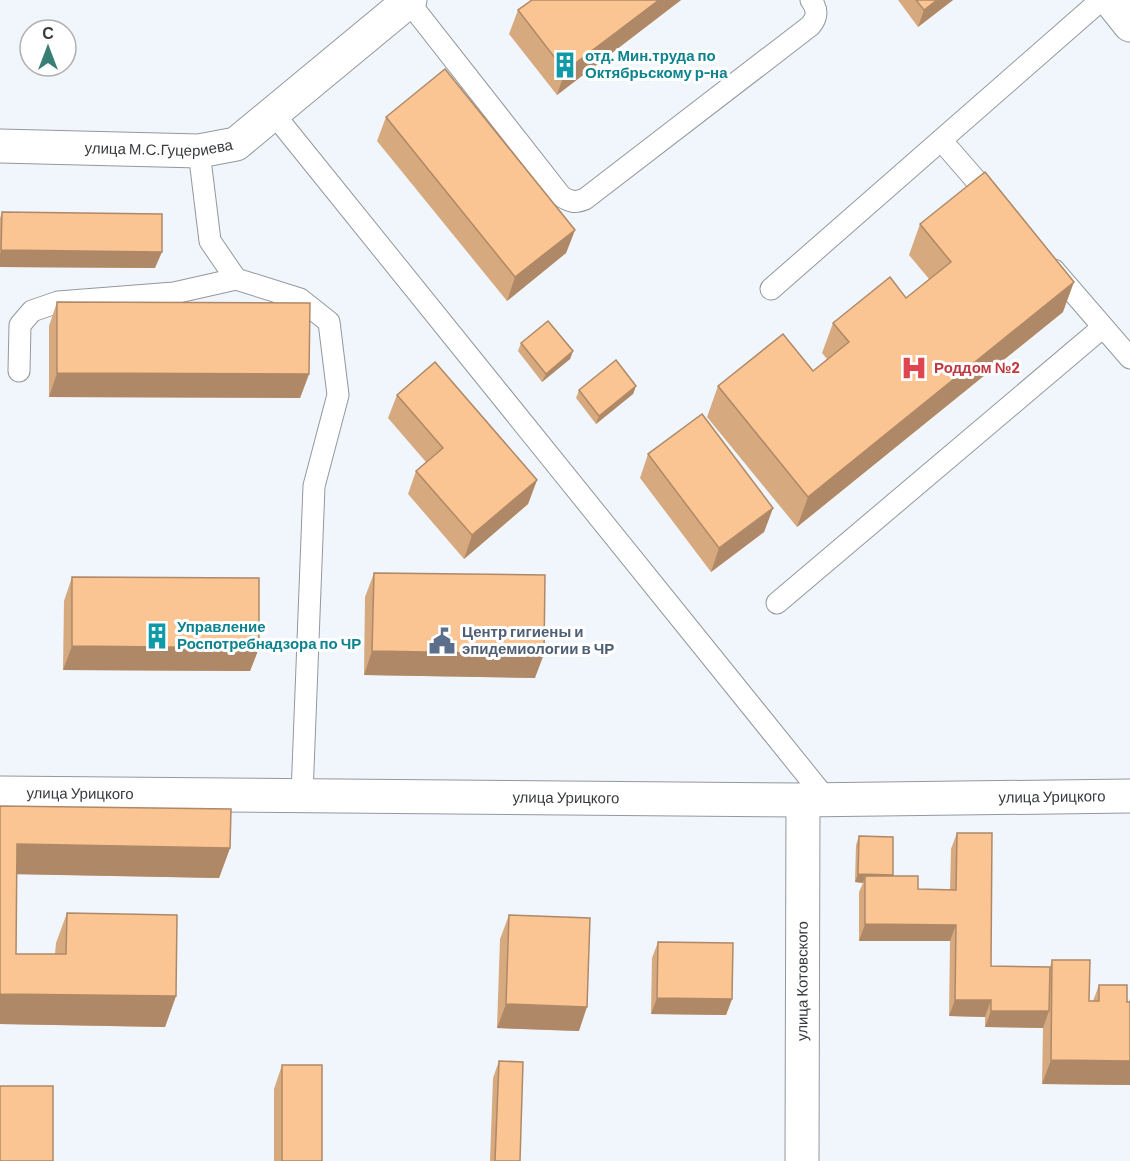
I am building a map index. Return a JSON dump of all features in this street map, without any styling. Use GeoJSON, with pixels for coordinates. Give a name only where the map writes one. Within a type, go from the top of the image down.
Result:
{"type":"FeatureCollection","features":[{"type":"Feature","properties":{"kind":"street"},"geometry":{"type":"LineString","coordinates":[[1110,0],[1130,25]]}},
{"type":"Feature","properties":{"kind":"street","name":"улица М.С.Гуцериева"},"geometry":{"type":"LineString","coordinates":[[0,146],[199,151],[236,144],[409,1]]}},
{"type":"Feature","properties":{"kind":"street","name":"улица Урицкого"},"geometry":{"type":"LineString","coordinates":[[0,793],[815,800],[1130,796]]}},
{"type":"Feature","properties":{"kind":"street","name":"улица Котовского"},"geometry":{"type":"LineString","coordinates":[[802,1161],[815,800]]}},
{"type":"Feature","properties":{"kind":"lane"},"geometry":{"type":"LineString","coordinates":[[409,1],[561,196],[568,201],[577,202],[585,199],[810,26],[815,19],[816,11],[811,0]]}},
{"type":"Feature","properties":{"kind":"lane"},"geometry":{"type":"LineString","coordinates":[[771,289],[1101,0]]}},
{"type":"Feature","properties":{"kind":"lane"},"geometry":{"type":"LineString","coordinates":[[273,113],[815,800]]}},
{"type":"Feature","properties":{"kind":"lane"},"geometry":{"type":"LineString","coordinates":[[941,140],[1003,211]]}},
{"type":"Feature","properties":{"kind":"lane"},"geometry":{"type":"LineString","coordinates":[[199,151],[210,242],[236,279]]}},
{"type":"Feature","properties":{"kind":"lane"},"geometry":{"type":"LineString","coordinates":[[1042,256],[1130,358]]}},
{"type":"Feature","properties":{"kind":"lane"},"geometry":{"type":"LineString","coordinates":[[19,371],[20,325],[32,310],[58,302],[174,293],[236,279],[300,299],[329,322],[338,395],[314,486],[302,795]]}},
{"type":"Feature","properties":{"kind":"lane"},"geometry":{"type":"LineString","coordinates":[[777,603],[1103,327]]}},
{"type":"Feature","properties":{"kind":"building"},"geometry":{"type":"Polygon","coordinates":[[[532,0],[659,0],[565,71],[518,10],[532,0]]]}},
{"type":"Feature","properties":{"kind":"building"},"geometry":{"type":"Polygon","coordinates":[[[916,0],[937,0],[924,10],[916,0]]]}},
{"type":"Feature","properties":{"kind":"building"},"geometry":{"type":"Polygon","coordinates":[[[445,69],[575,230],[515,277],[386,117],[445,69]]]}},
{"type":"Feature","properties":{"kind":"building","name":"Роддом №2"},"geometry":{"type":"Polygon","coordinates":[[[985,172],[1074,282],[808,497],[718,386],[783,334],[813,371],[849,342],[833,323],[890,277],[906,298],[951,262],[920,224],[985,172]]]}},
{"type":"Feature","properties":{"kind":"building"},"geometry":{"type":"Polygon","coordinates":[[[2,212],[162,214],[162,252],[1,250],[2,212]]]}},
{"type":"Feature","properties":{"kind":"building"},"geometry":{"type":"Polygon","coordinates":[[[57,302],[310,303],[309,374],[57,373],[57,302]]]}},
{"type":"Feature","properties":{"kind":"building"},"geometry":{"type":"Polygon","coordinates":[[[548,321],[573,351],[546,374],[521,343],[548,321]]]}},
{"type":"Feature","properties":{"kind":"building"},"geometry":{"type":"Polygon","coordinates":[[[616,360],[636,386],[599,416],[579,390],[616,360]]]}},
{"type":"Feature","properties":{"kind":"building"},"geometry":{"type":"Polygon","coordinates":[[[435,362],[537,480],[472,535],[416,471],[443,448],[397,395],[435,362]]]}},
{"type":"Feature","properties":{"kind":"building"},"geometry":{"type":"Polygon","coordinates":[[[702,414],[773,508],[719,548],[648,454],[702,414]]]}},
{"type":"Feature","properties":{"kind":"building"},"geometry":{"type":"Polygon","coordinates":[[[374,573],[545,575],[544,654],[372,651],[374,573]]]}},
{"type":"Feature","properties":{"kind":"building","name":"Управление Роспотребнадзора по ЧР"},"geometry":{"type":"Polygon","coordinates":[[[72,577],[259,578],[259,648],[72,646],[72,577]]]}},
{"type":"Feature","properties":{"kind":"building"},"geometry":{"type":"Polygon","coordinates":[[[0,806],[231,809],[230,848],[17,844],[16,954],[66,954],[67,913],[177,915],[176,996],[0,994],[0,806]]]}},
{"type":"Feature","properties":{"kind":"building"},"geometry":{"type":"Polygon","coordinates":[[[957,833],[992,833],[991,966],[1050,967],[1049,1011],[991,1011],[991,1000],[955,1000],[956,925],[865,924],[865,876],[918,876],[918,889],[956,890],[957,833]]]}},
{"type":"Feature","properties":{"kind":"building"},"geometry":{"type":"Polygon","coordinates":[[[859,836],[893,837],[893,875],[858,874],[859,836]]]}},
{"type":"Feature","properties":{"kind":"building"},"geometry":{"type":"Polygon","coordinates":[[[509,915],[590,918],[587,1007],[506,1004],[509,915]]]}},
{"type":"Feature","properties":{"kind":"building"},"geometry":{"type":"Polygon","coordinates":[[[658,942],[733,943],[732,999],[657,998],[658,942]]]}},
{"type":"Feature","properties":{"kind":"building"},"geometry":{"type":"Polygon","coordinates":[[[1052,960],[1090,960],[1089,1001],[1099,1001],[1099,985],[1127,985],[1127,1002],[1130,1002],[1130,1061],[1051,1060],[1052,960]]]}},
{"type":"Feature","properties":{"kind":"building"},"geometry":{"type":"Polygon","coordinates":[[[499,1061],[523,1062],[520,1161],[495,1161],[499,1061]]]}},
{"type":"Feature","properties":{"kind":"building"},"geometry":{"type":"Polygon","coordinates":[[[282,1065],[322,1065],[322,1161],[282,1161],[282,1065]]]}},
{"type":"Feature","properties":{"kind":"building"},"geometry":{"type":"Polygon","coordinates":[[[0,1086],[53,1086],[53,1161],[0,1161],[0,1086]]]}},
{"type":"Feature","properties":{"kind":"place","name":"отд. Мин.труда по Октябрьскому р-на"},"geometry":{"type":"Point","coordinates":[565,65]}},
{"type":"Feature","properties":{"kind":"place","name":"Роддом №2"},"geometry":{"type":"Point","coordinates":[914,368]}},
{"type":"Feature","properties":{"kind":"place","name":"Управление Роспотребнадзора по ЧР"},"geometry":{"type":"Point","coordinates":[157,636]}},
{"type":"Feature","properties":{"kind":"place","name":"Центр гигиены и эпидемиологии в ЧР"},"geometry":{"type":"Point","coordinates":[442,641]}}]}
